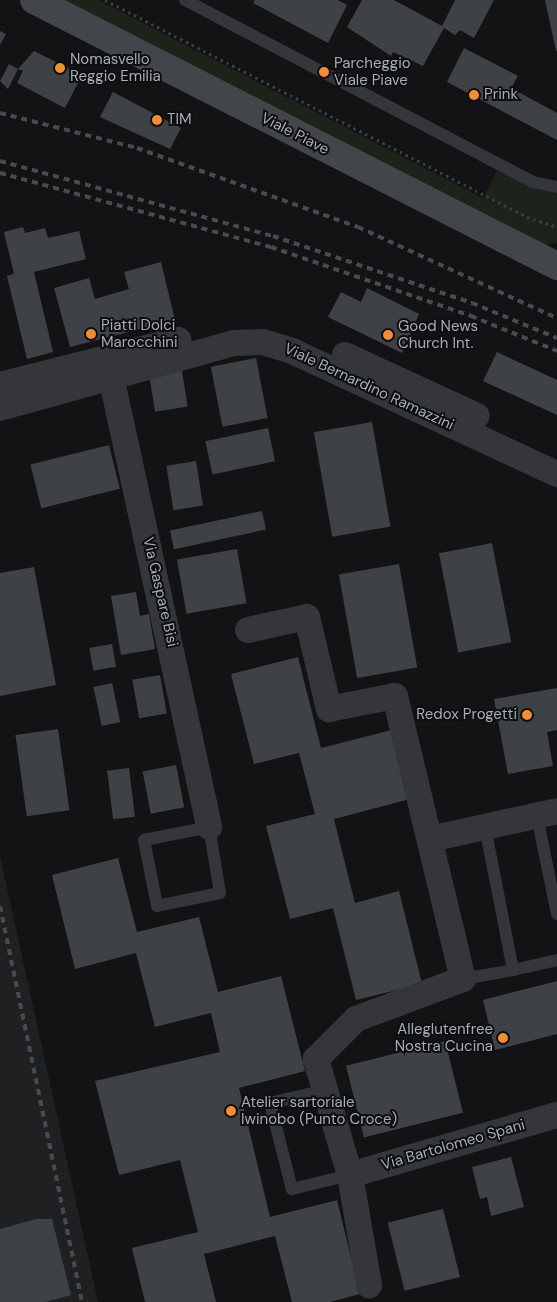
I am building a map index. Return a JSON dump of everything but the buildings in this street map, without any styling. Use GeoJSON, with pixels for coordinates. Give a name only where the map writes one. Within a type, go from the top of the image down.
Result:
{"type":"FeatureCollection","features":[{"type":"Feature","properties":{"kind":"main road","name":"Viale Piave"},"geometry":{"type":"LineString","coordinates":[[34,0],[530,255],[557,266]]}},
{"type":"Feature","properties":{"kind":"street"},"geometry":{"type":"LineString","coordinates":[[530,255],[557,249]]}},
{"type":"Feature","properties":{"kind":"street","name":"Viale Bernardino Ramazzini"},"geometry":{"type":"LineString","coordinates":[[0,408],[109,367],[227,328],[273,327],[557,454]]}},
{"type":"Feature","properties":{"kind":"street","name":"Viale Bernardino Ramazzini"},"geometry":{"type":"LineString","coordinates":[[0,385],[109,367],[234,343],[271,344],[557,474]]}},
{"type":"Feature","properties":{"kind":"street","name":"Via Gaspare Bisi"},"geometry":{"type":"LineString","coordinates":[[109,367],[209,827]]}},
{"type":"Feature","properties":{"kind":"street"},"geometry":{"type":"LineString","coordinates":[[248,630],[306,617],[329,709],[395,696],[463,979],[356,1019],[316,1059],[350,1175],[369,1285]]}},
{"type":"Feature","properties":{"kind":"street"},"geometry":{"type":"LineString","coordinates":[[430,839],[547,814]]}},
{"type":"Feature","properties":{"kind":"street","name":"Via Bartolomeo Spani"},"geometry":{"type":"LineString","coordinates":[[350,1175],[557,1116]]}},
{"type":"Feature","properties":{"kind":"lane"},"geometry":{"type":"LineString","coordinates":[[185,0],[533,182],[557,187]]}},
{"type":"Feature","properties":{"kind":"lane"},"geometry":{"type":"LineString","coordinates":[[547,814],[557,914]]}},
{"type":"Feature","properties":{"kind":"lane","name":"Via Gaspare Bisi"},"geometry":{"type":"LineString","coordinates":[[209,827],[220,892],[157,906],[144,840],[209,827]]}},
{"type":"Feature","properties":{"kind":"lane"},"geometry":{"type":"LineString","coordinates":[[485,827],[513,970]]}},
{"type":"Feature","properties":{"kind":"lane"},"geometry":{"type":"LineString","coordinates":[[463,979],[557,960]]}},
{"type":"Feature","properties":{"kind":"lane"},"geometry":{"type":"LineString","coordinates":[[325,1090],[270,1103],[292,1189],[350,1175]]}},
{"type":"Feature","properties":{"kind":"path"},"geometry":{"type":"LineString","coordinates":[[105,0],[527,217],[557,227]]}},
{"type":"Feature","properties":{"kind":"shaded area"},"geometry":{"type":"Polygon","coordinates":[[[54,0],[98,0],[483,198],[499,167],[557,189],[557,243],[537,247],[54,0]]]}},
{"type":"Feature","properties":{"kind":"shaded area"},"geometry":{"type":"Polygon","coordinates":[[[0,856],[98,1302],[0,1302],[0,856]]]}},
{"type":"Feature","properties":{"kind":"railway"},"geometry":{"type":"LineString","coordinates":[[0,113],[137,148],[358,227],[557,318]]}},
{"type":"Feature","properties":{"kind":"railway"},"geometry":{"type":"LineString","coordinates":[[0,161],[273,236],[472,303],[557,338]]}},
{"type":"Feature","properties":{"kind":"railway"},"geometry":{"type":"LineString","coordinates":[[0,173],[271,247],[471,316],[557,351]]}},
{"type":"Feature","properties":{"kind":"railway"},"geometry":{"type":"LineString","coordinates":[[0,906],[82,1302]]}},
{"type":"Feature","properties":{"kind":"place","name":"Nomasvello Reggio Emilia"},"geometry":{"type":"Point","coordinates":[60,68]}},
{"type":"Feature","properties":{"kind":"place","name":"Parcheggio Viale Piave"},"geometry":{"type":"Point","coordinates":[324,72]}},
{"type":"Feature","properties":{"kind":"place","name":"Prink"},"geometry":{"type":"Point","coordinates":[474,95]}},
{"type":"Feature","properties":{"kind":"place","name":"TIM"},"geometry":{"type":"Point","coordinates":[157,120]}},
{"type":"Feature","properties":{"kind":"place","name":"Piatti Dolci Marocchini"},"geometry":{"type":"Point","coordinates":[91,334]}},
{"type":"Feature","properties":{"kind":"place","name":"Good News Church Int."},"geometry":{"type":"Point","coordinates":[388,335]}},
{"type":"Feature","properties":{"kind":"place","name":"Redox Progetti"},"geometry":{"type":"Point","coordinates":[527,715]}},
{"type":"Feature","properties":{"kind":"place","name":"Alleglutenfree Nostra Cucina"},"geometry":{"type":"Point","coordinates":[503,1038]}},
{"type":"Feature","properties":{"kind":"place","name":"Atelier sartoriale Iwinobo (Punto Croce)"},"geometry":{"type":"Point","coordinates":[231,1111]}}]}
